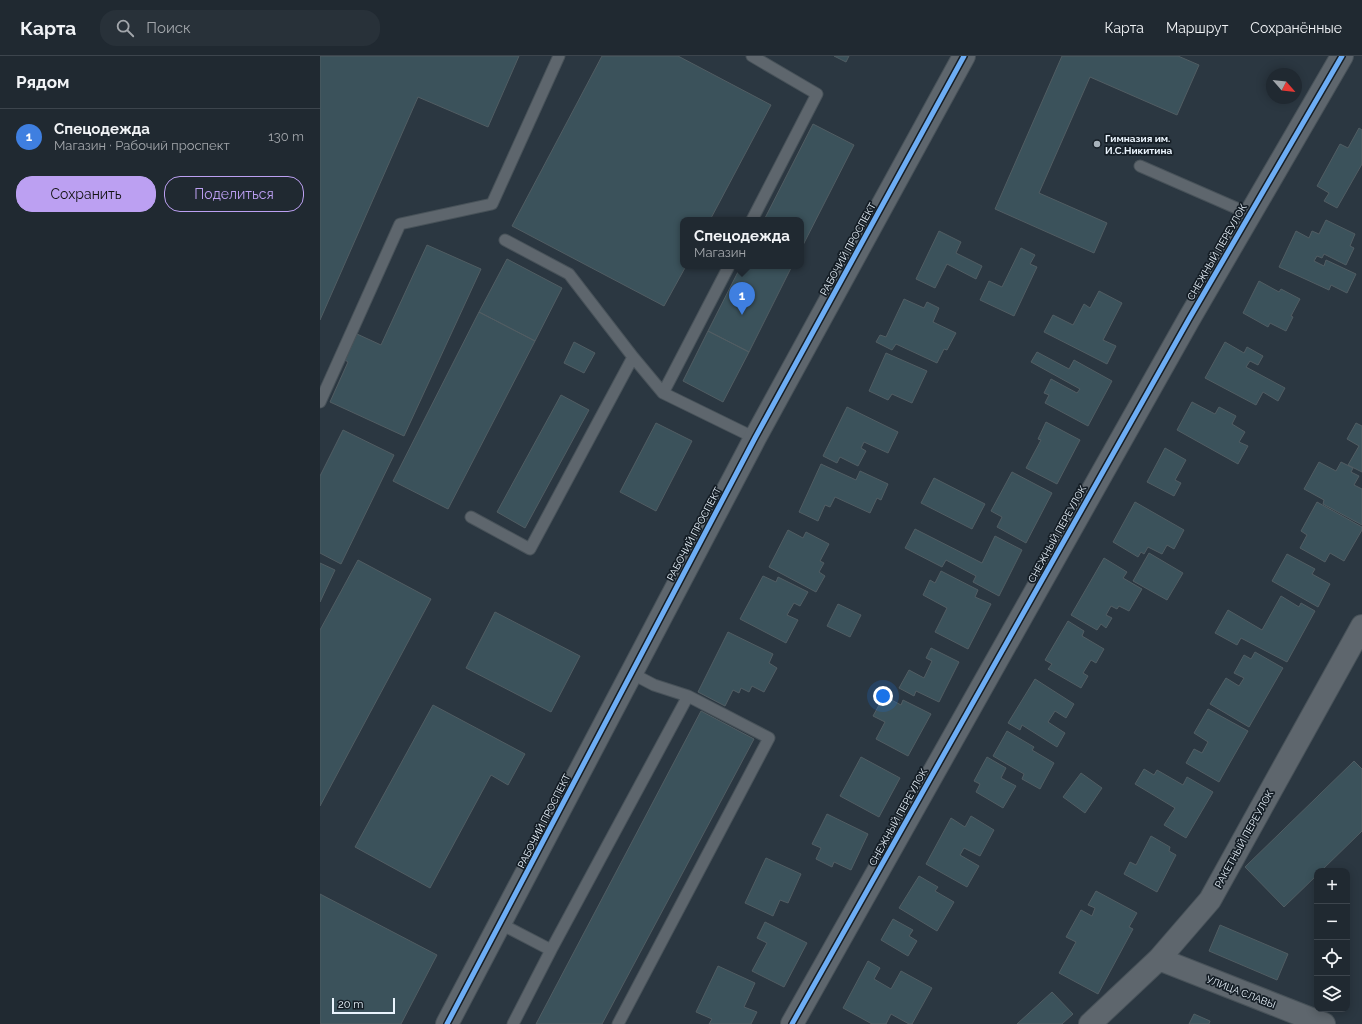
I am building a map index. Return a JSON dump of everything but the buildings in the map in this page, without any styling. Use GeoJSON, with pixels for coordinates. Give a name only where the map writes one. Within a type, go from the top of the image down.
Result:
{"type":"FeatureCollection","features":[{"type":"Feature","properties":{"kind":"street","name":"РАБОЧИЙ ПРОСПЕКТ"},"geometry":{"type":"LineString","coordinates":[[448,1024],[631,672],[755,438],[964,56]]}},
{"type":"Feature","properties":{"kind":"street","name":"СНЕЖНЫЙ ПЕРЕУЛОК"},"geometry":{"type":"LineString","coordinates":[[792,1024],[1185,326],[1342,56]]}},
{"type":"Feature","properties":{"kind":"street","name":"РАКЕТНЫЙ ПЕРЕУЛОК"},"geometry":{"type":"LineString","coordinates":[[1090,1024],[1159,959],[1210,900],[1362,626]]}},
{"type":"Feature","properties":{"kind":"street","name":"УЛИЦА СЛАВЫ"},"geometry":{"type":"LineString","coordinates":[[1159,959],[1324,1024]]}},
{"type":"Feature","properties":{"kind":"lane"},"geometry":{"type":"LineString","coordinates":[[320,402],[400,224],[492,204],[559,56]]}},
{"type":"Feature","properties":{"kind":"lane"},"geometry":{"type":"LineString","coordinates":[[752,56],[818,94],[754,217]]}},
{"type":"Feature","properties":{"kind":"lane"},"geometry":{"type":"LineString","coordinates":[[1140,166],[1250,214]]}},
{"type":"Feature","properties":{"kind":"lane"},"geometry":{"type":"LineString","coordinates":[[505,240],[569,274],[633,357],[663,393],[755,438]]}},
{"type":"Feature","properties":{"kind":"lane"},"geometry":{"type":"LineString","coordinates":[[663,393],[726,269]]}},
{"type":"Feature","properties":{"kind":"lane"},"geometry":{"type":"LineString","coordinates":[[471,517],[530,549],[633,357]]}},
{"type":"Feature","properties":{"kind":"lane"},"geometry":{"type":"LineString","coordinates":[[618,1024],[769,738],[688,696],[654,685],[631,672]]}},
{"type":"Feature","properties":{"kind":"lane"},"geometry":{"type":"LineString","coordinates":[[513,1024],[551,950],[688,696]]}},
{"type":"Feature","properties":{"kind":"lane"},"geometry":{"type":"LineString","coordinates":[[501,924],[551,950]]}},
{"type":"Feature","properties":{"kind":"cycle path"},"geometry":{"type":"LineString","coordinates":[[447,1024],[755,438],[964,56]]}},
{"type":"Feature","properties":{"kind":"cycle path"},"geometry":{"type":"LineString","coordinates":[[792,1024],[1189,319],[1342,56]]}},
{"type":"Feature","properties":{"kind":"place","name":"Гимназия им. И.С.Никитина"},"geometry":{"type":"Point","coordinates":[1097,144]}},
{"type":"Feature","properties":{"kind":"place","name":"Спецодежда"},"geometry":{"type":"Point","coordinates":[742,315]}}]}
